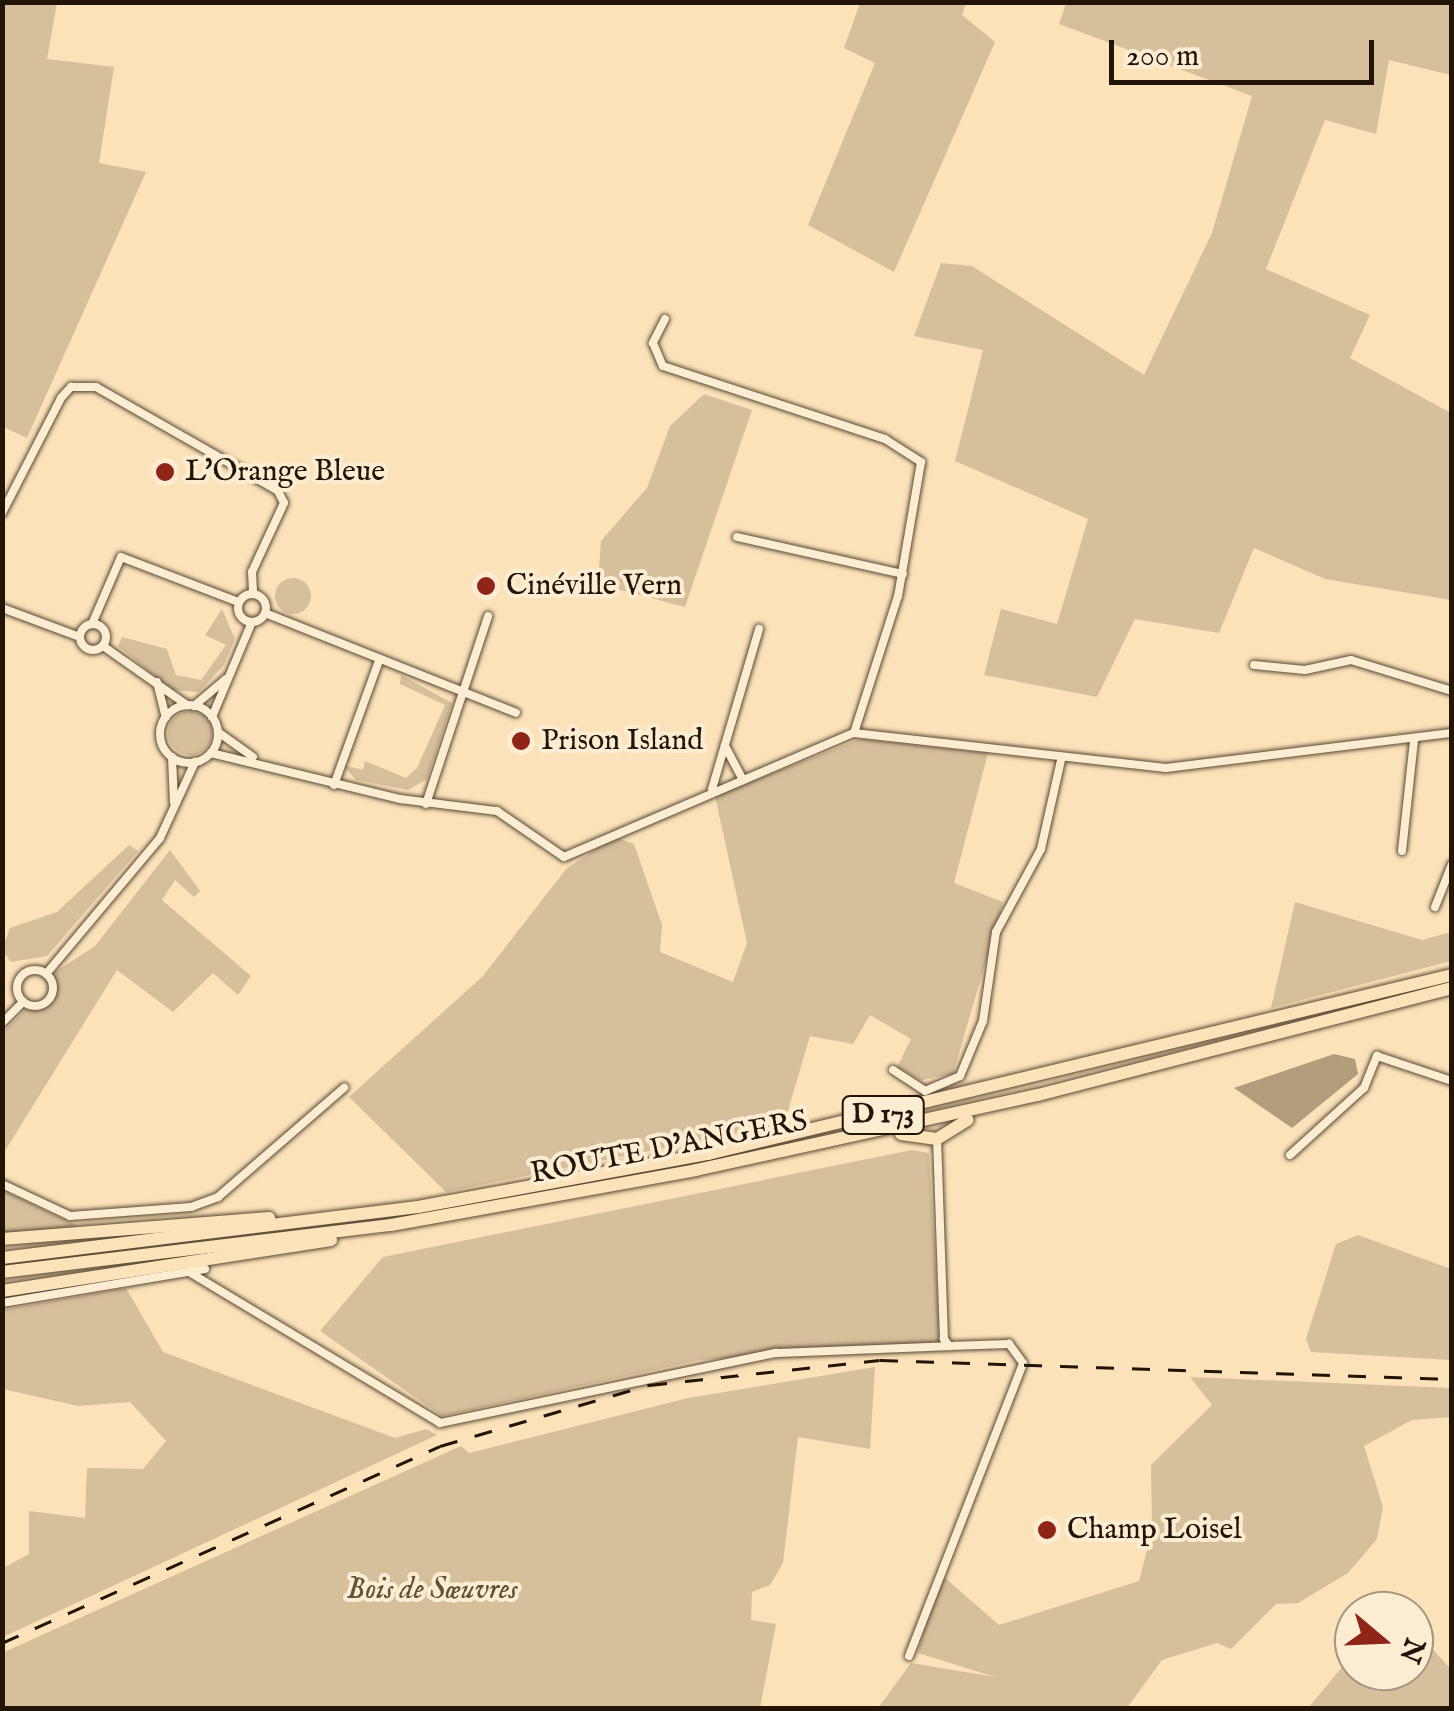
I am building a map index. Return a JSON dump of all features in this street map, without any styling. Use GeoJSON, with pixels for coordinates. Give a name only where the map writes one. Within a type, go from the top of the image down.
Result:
{"type":"FeatureCollection","features":[{"type":"Feature","properties":{"kind":"highway","name":"ROUTE D'ANGERS"},"geometry":{"type":"LineString","coordinates":[[2,1258],[306,1220],[708,1154],[1452,975]]}},
{"type":"Feature","properties":{"kind":"highway","name":"ROUTE D'ANGERS"},"geometry":{"type":"LineString","coordinates":[[2,1272],[391,1224],[864,1136],[1038,1096],[1452,988]]}},
{"type":"Feature","properties":{"kind":"highway"},"geometry":{"type":"LineString","coordinates":[[864,1136],[937,1140],[954,1123],[1038,1096]]}},
{"type":"Feature","properties":{"kind":"highway"},"geometry":{"type":"LineString","coordinates":[[2,1240],[306,1220]]}},
{"type":"Feature","properties":{"kind":"highway"},"geometry":{"type":"LineString","coordinates":[[2,1290],[391,1224]]}},
{"type":"Feature","properties":{"kind":"street"},"geometry":{"type":"LineString","coordinates":[[665,318],[653,343],[662,366],[885,439],[921,462],[902,574],[854,733]]}},
{"type":"Feature","properties":{"kind":"street"},"geometry":{"type":"LineString","coordinates":[[2,514],[61,398],[71,387],[96,387],[278,491],[284,502],[252,572],[254,593],[265,613],[459,695],[516,712]]}},
{"type":"Feature","properties":{"kind":"street"},"geometry":{"type":"LineString","coordinates":[[737,537],[902,574]]}},
{"type":"Feature","properties":{"kind":"street"},"geometry":{"type":"LineString","coordinates":[[80,637],[92,624],[121,557],[238,602],[252,622]]}},
{"type":"Feature","properties":{"kind":"street"},"geometry":{"type":"LineString","coordinates":[[238,602],[254,593]]}},
{"type":"Feature","properties":{"kind":"street"},"geometry":{"type":"LineString","coordinates":[[2,608],[80,637],[88,650],[103,646],[212,717],[218,732],[257,760]]}},
{"type":"Feature","properties":{"kind":"street"},"geometry":{"type":"LineString","coordinates":[[212,717],[252,622],[265,613]]}},
{"type":"Feature","properties":{"kind":"street"},"geometry":{"type":"LineString","coordinates":[[426,804],[488,616]]}},
{"type":"Feature","properties":{"kind":"street"},"geometry":{"type":"LineString","coordinates":[[92,624],[106,633],[103,646]]}},
{"type":"Feature","properties":{"kind":"street"},"geometry":{"type":"LineString","coordinates":[[712,789],[759,629]]}},
{"type":"Feature","properties":{"kind":"street"},"geometry":{"type":"LineString","coordinates":[[1254,665],[1305,670],[1352,660],[1452,691]]}},
{"type":"Feature","properties":{"kind":"street"},"geometry":{"type":"LineString","coordinates":[[334,785],[379,661]]}},
{"type":"Feature","properties":{"kind":"street"},"geometry":{"type":"LineString","coordinates":[[166,717],[190,706],[229,676]]}},
{"type":"Feature","properties":{"kind":"street"},"geometry":{"type":"LineString","coordinates":[[157,682],[166,717],[160,734],[172,757],[174,808]]}},
{"type":"Feature","properties":{"kind":"street"},"geometry":{"type":"LineString","coordinates":[[211,753],[218,732]]}},
{"type":"Feature","properties":{"kind":"street"},"geometry":{"type":"LineString","coordinates":[[23,1002],[21,976],[46,974],[147,856],[195,762],[211,753],[257,760],[334,785],[426,804],[508,815],[570,856],[741,776],[854,733],[1062,760],[1188,767],[1452,732]]}},
{"type":"Feature","properties":{"kind":"street"},"geometry":{"type":"LineString","coordinates":[[1402,852],[1414,740]]}},
{"type":"Feature","properties":{"kind":"street"},"geometry":{"type":"LineString","coordinates":[[725,746],[741,776]]}},
{"type":"Feature","properties":{"kind":"street"},"geometry":{"type":"LineString","coordinates":[[172,757],[195,762]]}},
{"type":"Feature","properties":{"kind":"street"},"geometry":{"type":"LineString","coordinates":[[892,1070],[916,1089],[948,1086],[986,1010],[996,932],[1042,849],[1062,760]]}},
{"type":"Feature","properties":{"kind":"street"},"geometry":{"type":"LineString","coordinates":[[1435,907],[1452,864]]}},
{"type":"Feature","properties":{"kind":"street"},"geometry":{"type":"LineString","coordinates":[[2,1023],[23,1002],[48,999],[46,974]]}},
{"type":"Feature","properties":{"kind":"street"},"geometry":{"type":"LineString","coordinates":[[1290,1155],[1364,1088],[1377,1056],[1452,1081]]}},
{"type":"Feature","properties":{"kind":"street"},"geometry":{"type":"LineString","coordinates":[[2,1184],[70,1216],[190,1207],[218,1197],[344,1088]]}},
{"type":"Feature","properties":{"kind":"street"},"geometry":{"type":"LineString","coordinates":[[937,1140],[949,1346]]}},
{"type":"Feature","properties":{"kind":"street"},"geometry":{"type":"LineString","coordinates":[[2,1303],[205,1269]]}},
{"type":"Feature","properties":{"kind":"street"},"geometry":{"type":"LineString","coordinates":[[188,1272],[440,1422],[776,1353],[949,1346],[1019,1348],[1018,1392],[909,1656]]}},
{"type":"Feature","properties":{"kind":"green space"},"geometry":{"type":"Polygon","coordinates":[[[3,2],[57,3],[47,59],[114,67],[99,163],[146,172],[27,438],[3,427],[3,2]]]}},
{"type":"Feature","properties":{"kind":"green space"},"geometry":{"type":"Polygon","coordinates":[[[860,3],[966,3],[962,15],[995,42],[894,272],[808,225],[875,63],[844,48],[860,3]]]}},
{"type":"Feature","properties":{"kind":"green space"},"geometry":{"type":"Polygon","coordinates":[[[1066,3],[1451,3],[1451,75],[1389,60],[1376,134],[1325,120],[1266,269],[1370,315],[1350,358],[1451,413],[1451,600],[1325,579],[1254,548],[1219,633],[1135,619],[1097,697],[984,675],[1001,609],[1057,624],[1088,519],[955,461],[983,350],[914,336],[941,263],[972,266],[1144,375],[1212,233],[1252,96],[1059,24],[1066,3]]]}},
{"type":"Feature","properties":{"kind":"green space"},"geometry":{"type":"Polygon","coordinates":[[[704,394],[752,410],[685,607],[598,584],[601,541],[647,488],[670,426],[704,394]]]}},
{"type":"Feature","properties":{"kind":"green space"},"geometry":{"type":"Polygon","coordinates":[[[293,578],[306,583],[311,596],[306,609],[293,614],[280,609],[275,596],[280,583],[293,578]]]}},
{"type":"Feature","properties":{"kind":"green space"},"geometry":{"type":"Polygon","coordinates":[[[222,609],[235,639],[224,665],[199,692],[172,690],[118,646],[122,637],[167,649],[176,675],[201,680],[226,645],[205,635],[222,609]]]}},
{"type":"Feature","properties":{"kind":"green space"},"geometry":{"type":"Polygon","coordinates":[[[401,675],[452,703],[427,779],[408,790],[356,780],[343,765],[363,770],[365,761],[406,778],[417,768],[445,705],[400,684],[401,675]]]}},
{"type":"Feature","properties":{"kind":"green space"},"geometry":{"type":"Polygon","coordinates":[[[190,711],[206,717],[212,733],[206,749],[190,755],[174,749],[168,733],[174,717],[190,711]]]}},
{"type":"Feature","properties":{"kind":"green space"},"geometry":{"type":"Polygon","coordinates":[[[860,739],[988,753],[954,883],[1003,902],[953,1074],[921,1080],[897,1067],[911,1039],[870,1015],[853,1044],[810,1036],[784,1124],[446,1192],[349,1097],[483,976],[567,868],[615,837],[634,844],[662,925],[660,952],[733,982],[747,943],[715,796],[860,739]]]}},
{"type":"Feature","properties":{"kind":"green space"},"geometry":{"type":"Polygon","coordinates":[[[129,845],[138,851],[47,956],[11,962],[2,950],[10,928],[57,912],[129,845]]]}},
{"type":"Feature","properties":{"kind":"green space"},"geometry":{"type":"Polygon","coordinates":[[[170,850],[200,891],[194,897],[175,880],[162,900],[251,976],[238,995],[213,973],[173,1012],[117,970],[3,1154],[3,1032],[26,1009],[55,1002],[55,972],[95,946],[170,850]]]}},
{"type":"Feature","properties":{"kind":"green space"},"geometry":{"type":"Polygon","coordinates":[[[1295,902],[1422,940],[1451,932],[1451,961],[1271,1008],[1295,902]]]}},
{"type":"Feature","properties":{"kind":"green space"},"geometry":{"type":"Polygon","coordinates":[[[912,1150],[929,1153],[940,1343],[700,1360],[442,1416],[320,1331],[383,1257],[912,1150]]]}},
{"type":"Feature","properties":{"kind":"green space"},"geometry":{"type":"Polygon","coordinates":[[[2,1190],[76,1225],[77,1227],[3,1235],[2,1190]]]}},
{"type":"Feature","properties":{"kind":"green space"},"geometry":{"type":"Polygon","coordinates":[[[1358,1235],[1451,1269],[1451,1360],[1311,1352],[1306,1339],[1336,1244],[1358,1235]]]}},
{"type":"Feature","properties":{"kind":"green space","name":"Bois de Sœuvres"},"geometry":{"type":"Polygon","coordinates":[[[126,1288],[163,1352],[395,1438],[426,1429],[437,1435],[3,1637],[3,1568],[29,1554],[29,1511],[85,1518],[87,1468],[143,1469],[166,1441],[130,1402],[78,1406],[3,1389],[3,1310],[126,1288]]]}},
{"type":"Feature","properties":{"kind":"green space","name":"Bois de Sœuvres"},"geometry":{"type":"Polygon","coordinates":[[[875,1367],[870,1449],[798,1437],[783,1563],[770,1585],[752,1592],[751,1620],[776,1624],[760,1708],[3,1708],[2,1653],[461,1446],[469,1453],[688,1398],[875,1367]]]}},
{"type":"Feature","properties":{"kind":"green space"},"geometry":{"type":"Polygon","coordinates":[[[1190,1377],[1451,1388],[1451,1417],[1412,1420],[1364,1446],[1383,1507],[1377,1539],[1348,1573],[1298,1603],[1276,1604],[1231,1649],[1217,1643],[1162,1660],[1127,1708],[878,1708],[911,1663],[995,1677],[918,1653],[937,1571],[999,1625],[1139,1581],[1152,1531],[1151,1465],[1212,1405],[1190,1377]]]}},
{"type":"Feature","properties":{"kind":"green space"},"geometry":{"type":"Polygon","coordinates":[[[1434,1651],[1450,1668],[1451,1708],[1308,1708],[1334,1677],[1334,1691],[1434,1691],[1434,1651]]]}},
{"type":"Feature","properties":{"kind":"shaded area"},"geometry":{"type":"Polygon","coordinates":[[[1334,1054],[1355,1059],[1358,1074],[1292,1128],[1234,1088],[1334,1054]]]}},
{"type":"Feature","properties":{"kind":"railway"},"geometry":{"type":"LineString","coordinates":[[2,1643],[440,1446],[649,1385],[880,1360],[1452,1379]]}},
{"type":"Feature","properties":{"kind":"place","name":"L'Orange Bleue"},"geometry":{"type":"Point","coordinates":[165,472]}},
{"type":"Feature","properties":{"kind":"place","name":"Cinéville Vern"},"geometry":{"type":"Point","coordinates":[486,586]}},
{"type":"Feature","properties":{"kind":"place","name":"Prison Island"},"geometry":{"type":"Point","coordinates":[521,741]}},
{"type":"Feature","properties":{"kind":"place","name":"Champ Loisel"},"geometry":{"type":"Point","coordinates":[1047,1530]}}]}
